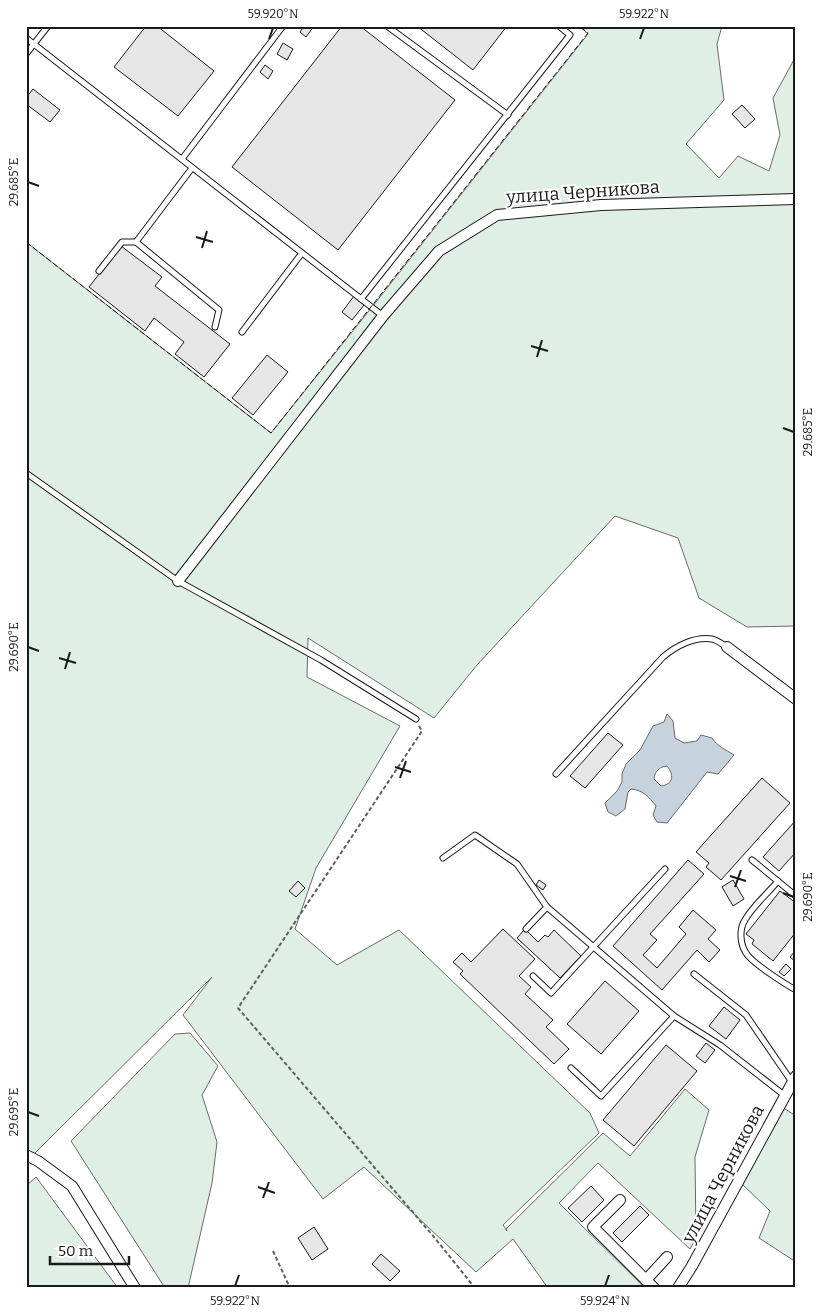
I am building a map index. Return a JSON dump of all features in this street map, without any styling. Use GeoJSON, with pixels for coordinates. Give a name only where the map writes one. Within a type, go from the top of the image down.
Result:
{"type":"FeatureCollection","features":[{"type":"Feature","properties":{"kind":"street","name":"улица Черникова"},"geometry":{"type":"LineString","coordinates":[[178,581],[383,316],[439,251],[497,215],[601,205],[796,199]]}},
{"type":"Feature","properties":{"kind":"street"},"geometry":{"type":"LineString","coordinates":[[727,648],[796,699]]}},
{"type":"Feature","properties":{"kind":"street","name":"улица Черникова"},"geometry":{"type":"LineString","coordinates":[[678,1288],[794,1079]]}},
{"type":"Feature","properties":{"kind":"street"},"geometry":{"type":"LineString","coordinates":[[26,1155],[38,1161],[72,1186],[135,1288]]}},
{"type":"Feature","properties":{"kind":"street"},"geometry":{"type":"LineString","coordinates":[[620,1200],[593,1227],[650,1284],[667,1257]]}},
{"type":"Feature","properties":{"kind":"lane"},"geometry":{"type":"LineString","coordinates":[[26,54],[48,26]]}},
{"type":"Feature","properties":{"kind":"lane"},"geometry":{"type":"LineString","coordinates":[[182,159],[283,26]]}},
{"type":"Feature","properties":{"kind":"lane"},"geometry":{"type":"LineString","coordinates":[[387,26],[508,115]]}},
{"type":"Feature","properties":{"kind":"lane"},"geometry":{"type":"LineString","coordinates":[[362,299],[570,35],[559,26]]}},
{"type":"Feature","properties":{"kind":"lane"},"geometry":{"type":"LineString","coordinates":[[26,38],[383,316]]}},
{"type":"Feature","properties":{"kind":"lane"},"geometry":{"type":"LineString","coordinates":[[136,242],[192,168]]}},
{"type":"Feature","properties":{"kind":"lane"},"geometry":{"type":"LineString","coordinates":[[99,271],[122,242],[136,242],[219,310],[215,327]]}},
{"type":"Feature","properties":{"kind":"lane"},"geometry":{"type":"LineString","coordinates":[[242,332],[302,253]]}},
{"type":"Feature","properties":{"kind":"lane"},"geometry":{"type":"LineString","coordinates":[[26,473],[178,581],[320,660],[416,719]]}},
{"type":"Feature","properties":{"kind":"lane"},"geometry":{"type":"LineString","coordinates":[[556,774],[673,648],[699,638],[714,639],[727,648]]}},
{"type":"Feature","properties":{"kind":"lane"},"geometry":{"type":"LineString","coordinates":[[443,858],[475,834],[517,864],[547,907],[674,1016],[720,1045],[784,1095]]}},
{"type":"Feature","properties":{"kind":"lane"},"geometry":{"type":"LineString","coordinates":[[752,860],[796,896]]}},
{"type":"Feature","properties":{"kind":"lane"},"geometry":{"type":"LineString","coordinates":[[533,976],[551,993],[665,869]]}},
{"type":"Feature","properties":{"kind":"lane"},"geometry":{"type":"LineString","coordinates":[[778,881],[745,919],[741,930],[742,943],[746,954],[780,981],[796,990]]}},
{"type":"Feature","properties":{"kind":"lane"},"geometry":{"type":"LineString","coordinates":[[526,929],[547,907]]}},
{"type":"Feature","properties":{"kind":"lane"},"geometry":{"type":"LineString","coordinates":[[694,974],[746,1015],[794,1079]]}},
{"type":"Feature","properties":{"kind":"lane"},"geometry":{"type":"LineString","coordinates":[[571,1068],[601,1096],[674,1016]]}},
{"type":"Feature","properties":{"kind":"path"},"geometry":{"type":"LineString","coordinates":[[416,719],[422,731],[238,1008],[434,1237],[475,1288]]}},
{"type":"Feature","properties":{"kind":"path"},"geometry":{"type":"LineString","coordinates":[[273,1251],[290,1288]]}},
{"type":"Feature","properties":{"kind":"green space"},"geometry":{"type":"Polygon","coordinates":[[[579,26],[722,26],[717,44],[724,100],[686,144],[719,178],[738,156],[769,171],[780,135],[773,98],[796,56],[796,626],[747,627],[699,598],[678,538],[615,516],[477,665],[434,718],[308,638],[307,677],[400,726],[316,868],[295,929],[337,965],[399,930],[590,1113],[599,1133],[503,1225],[507,1231],[506,1229],[603,1133],[630,1156],[685,1089],[709,1110],[695,1157],[696,1238],[690,1249],[598,1163],[559,1203],[645,1288],[548,1288],[513,1239],[476,1272],[364,1167],[323,1199],[183,1015],[212,977],[26,1162],[26,242],[271,433],[588,34],[579,26]]]}},
{"type":"Feature","properties":{"kind":"green space"},"geometry":{"type":"Polygon","coordinates":[[[190,1033],[218,1066],[202,1095],[217,1142],[212,1183],[188,1288],[165,1288],[71,1141],[175,1034],[190,1033]]]}},
{"type":"Feature","properties":{"kind":"green space"},"geometry":{"type":"Polygon","coordinates":[[[782,1107],[796,1116],[796,1262],[759,1238],[770,1211],[742,1184],[782,1107]]]}},
{"type":"Feature","properties":{"kind":"green space"},"geometry":{"type":"Polygon","coordinates":[[[36,1177],[118,1288],[26,1288],[26,1186],[36,1177]]]}},
{"type":"Feature","properties":{"kind":"shaded area"},"geometry":{"type":"Polygon","coordinates":[[[667,714],[673,721],[675,738],[684,743],[697,741],[701,735],[712,738],[719,746],[734,755],[718,774],[707,772],[667,823],[657,822],[653,815],[656,806],[645,794],[631,789],[628,792],[625,809],[616,816],[608,812],[605,803],[617,791],[622,782],[622,774],[626,764],[640,750],[653,726],[664,722],[667,714]],[[667,766],[660,768],[655,774],[654,779],[661,786],[672,779],[667,766]]]}},
{"type":"Feature","properties":{"kind":"building"},"geometry":{"type":"Polygon","coordinates":[[[146,26],[157,26],[214,71],[178,116],[114,67],[146,26]]]}},
{"type":"Feature","properties":{"kind":"building"},"geometry":{"type":"Polygon","coordinates":[[[304,26],[314,26],[306,37],[300,32],[304,26]]]}},
{"type":"Feature","properties":{"kind":"building"},"geometry":{"type":"Polygon","coordinates":[[[342,26],[360,26],[455,100],[338,250],[232,167],[342,26]]]}},
{"type":"Feature","properties":{"kind":"building"},"geometry":{"type":"Polygon","coordinates":[[[417,26],[507,26],[473,70],[417,26]]]}},
{"type":"Feature","properties":{"kind":"building"},"geometry":{"type":"Polygon","coordinates":[[[283,43],[293,49],[287,60],[277,54],[283,43]]]}},
{"type":"Feature","properties":{"kind":"building"},"geometry":{"type":"Polygon","coordinates":[[[265,65],[273,71],[268,79],[260,72],[265,65]]]}},
{"type":"Feature","properties":{"kind":"building"},"geometry":{"type":"Polygon","coordinates":[[[33,89],[60,110],[50,122],[26,104],[26,98],[33,89]]]}},
{"type":"Feature","properties":{"kind":"building"},"geometry":{"type":"Polygon","coordinates":[[[742,105],[755,119],[745,128],[732,114],[742,105]]]}},
{"type":"Feature","properties":{"kind":"building"},"geometry":{"type":"Polygon","coordinates":[[[121,246],[162,277],[155,286],[230,344],[204,377],[175,354],[184,342],[154,318],[145,331],[89,287],[121,246]]]}},
{"type":"Feature","properties":{"kind":"building"},"geometry":{"type":"Polygon","coordinates":[[[354,296],[364,305],[352,320],[342,312],[354,296]]]}},
{"type":"Feature","properties":{"kind":"building"},"geometry":{"type":"Polygon","coordinates":[[[267,355],[288,372],[253,415],[232,398],[267,355]]]}},
{"type":"Feature","properties":{"kind":"building"},"geometry":{"type":"Polygon","coordinates":[[[608,733],[623,745],[585,788],[570,776],[608,733]]]}},
{"type":"Feature","properties":{"kind":"building"},"geometry":{"type":"Polygon","coordinates":[[[762,778],[790,803],[721,880],[706,867],[709,863],[696,852],[762,778]]]}},
{"type":"Feature","properties":{"kind":"building"},"geometry":{"type":"Polygon","coordinates":[[[796,820],[796,852],[779,871],[763,857],[796,820]]]}},
{"type":"Feature","properties":{"kind":"building"},"geometry":{"type":"Polygon","coordinates":[[[688,860],[704,874],[650,934],[657,940],[643,955],[657,968],[686,934],[679,927],[693,910],[716,930],[708,939],[720,950],[709,962],[697,950],[662,990],[613,946],[688,860]]]}},
{"type":"Feature","properties":{"kind":"building"},"geometry":{"type":"Polygon","coordinates":[[[539,880],[546,885],[543,890],[536,885],[539,880]]]}},
{"type":"Feature","properties":{"kind":"building"},"geometry":{"type":"Polygon","coordinates":[[[733,880],[744,899],[733,906],[722,887],[733,880]]]}},
{"type":"Feature","properties":{"kind":"building"},"geometry":{"type":"Polygon","coordinates":[[[298,881],[305,888],[296,897],[289,891],[298,881]]]}},
{"type":"Feature","properties":{"kind":"building"},"geometry":{"type":"Polygon","coordinates":[[[780,891],[796,903],[796,932],[773,961],[752,944],[754,940],[746,934],[780,891]]]}},
{"type":"Feature","properties":{"kind":"building"},"geometry":{"type":"Polygon","coordinates":[[[503,929],[535,959],[519,976],[531,987],[525,994],[553,1020],[546,1027],[569,1049],[554,1064],[460,974],[463,971],[453,962],[462,953],[471,962],[503,929]]]}},
{"type":"Feature","properties":{"kind":"building"},"geometry":{"type":"Polygon","coordinates":[[[525,929],[538,942],[545,935],[548,937],[554,930],[581,956],[560,978],[517,938],[525,929]]]}},
{"type":"Feature","properties":{"kind":"building"},"geometry":{"type":"Polygon","coordinates":[[[796,950],[796,962],[790,957],[796,950]]]}},
{"type":"Feature","properties":{"kind":"building"},"geometry":{"type":"Polygon","coordinates":[[[786,964],[791,969],[784,976],[779,972],[786,964]]]}},
{"type":"Feature","properties":{"kind":"building"},"geometry":{"type":"Polygon","coordinates":[[[605,981],[639,1011],[601,1054],[567,1024],[605,981]]]}},
{"type":"Feature","properties":{"kind":"building"},"geometry":{"type":"Polygon","coordinates":[[[724,1007],[740,1020],[726,1039],[709,1026],[724,1007]]]}},
{"type":"Feature","properties":{"kind":"building"},"geometry":{"type":"Polygon","coordinates":[[[706,1043],[715,1050],[705,1063],[696,1056],[706,1043]]]}},
{"type":"Feature","properties":{"kind":"building"},"geometry":{"type":"Polygon","coordinates":[[[666,1045],[697,1071],[634,1146],[603,1120],[666,1045]]]}},
{"type":"Feature","properties":{"kind":"building"},"geometry":{"type":"Polygon","coordinates":[[[591,1186],[604,1200],[582,1222],[568,1208],[591,1186]]]}},
{"type":"Feature","properties":{"kind":"building"},"geometry":{"type":"Polygon","coordinates":[[[640,1206],[649,1215],[622,1242],[613,1233],[640,1206]]]}},
{"type":"Feature","properties":{"kind":"building"},"geometry":{"type":"Polygon","coordinates":[[[314,1227],[328,1249],[312,1260],[298,1238],[314,1227]]]}},
{"type":"Feature","properties":{"kind":"building"},"geometry":{"type":"Polygon","coordinates":[[[381,1254],[400,1271],[390,1281],[372,1264],[381,1254]]]}},
{"type":"Feature","properties":{"kind":"fence"},"geometry":{"type":"LineString","coordinates":[[26,242],[271,433],[588,33],[579,26]]}}]}
